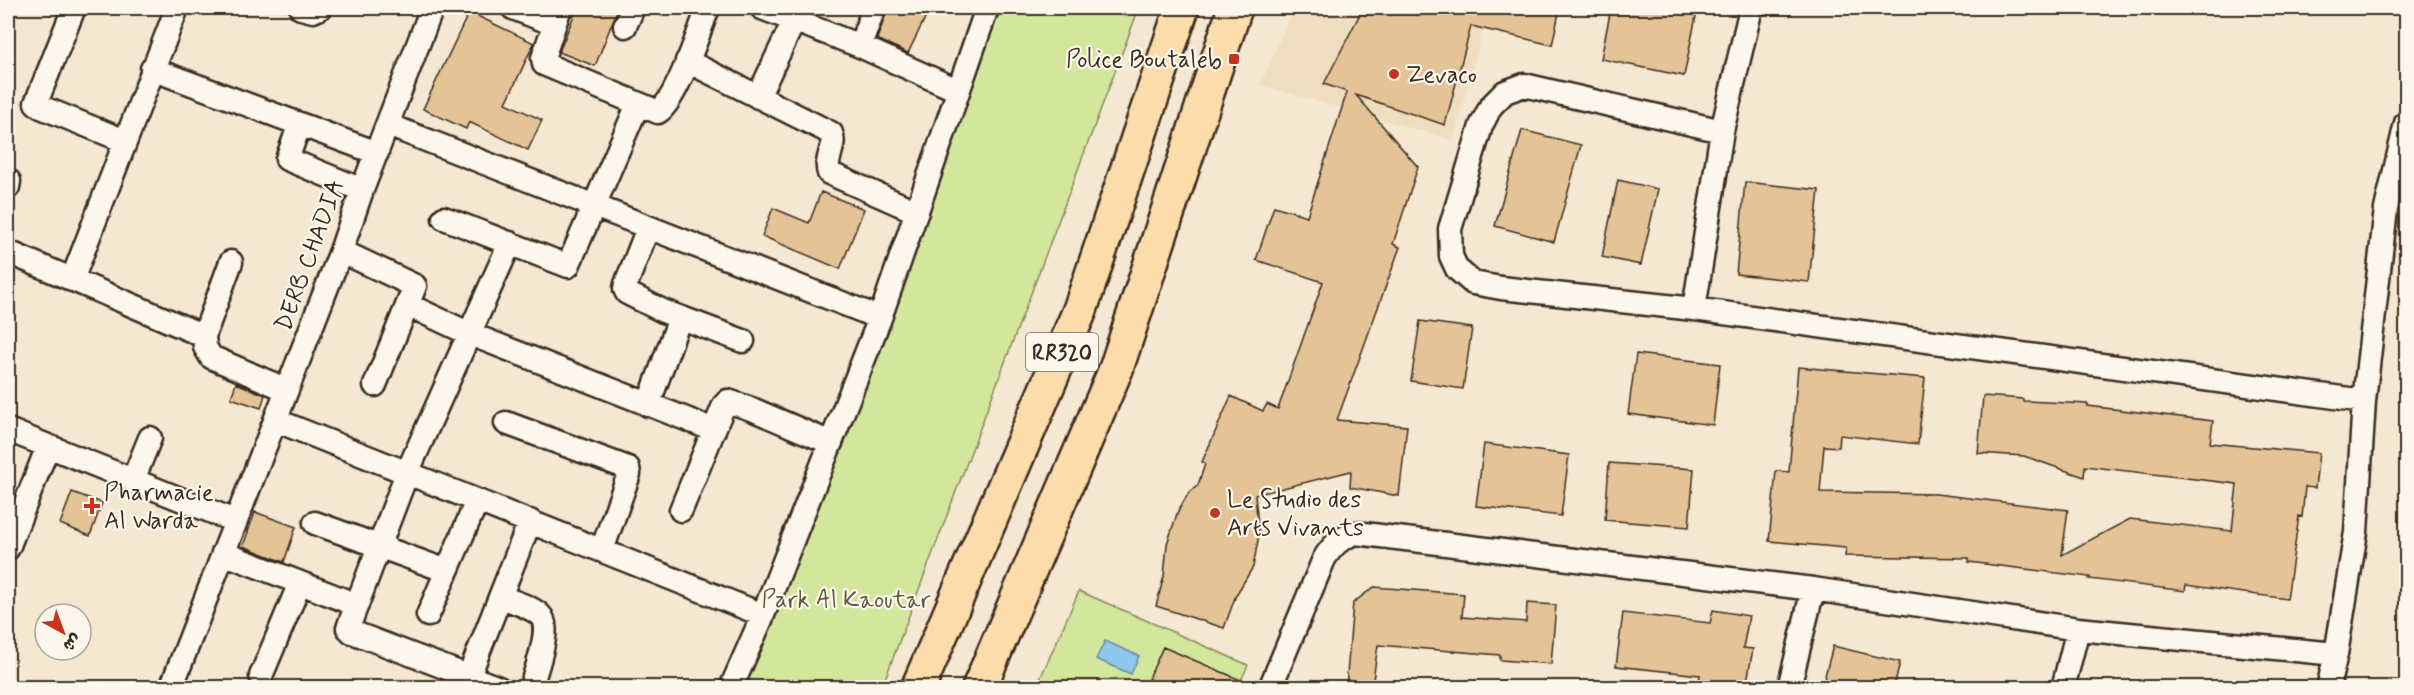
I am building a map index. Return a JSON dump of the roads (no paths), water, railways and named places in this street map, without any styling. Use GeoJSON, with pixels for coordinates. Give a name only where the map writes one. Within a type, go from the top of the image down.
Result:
{"type":"FeatureCollection","features":[{"type":"Feature","properties":{"kind":"main road","name":"RR320"},"geometry":{"type":"LineString","coordinates":[[918,687],[1080,310],[1182,8]]}},
{"type":"Feature","properties":{"kind":"main road","name":"RR320"},"geometry":{"type":"LineString","coordinates":[[979,687],[1116,369],[1235,8]]}},
{"type":"Feature","properties":{"kind":"street"},"geometry":{"type":"LineString","coordinates":[[74,8],[36,103],[125,141]]}},
{"type":"Feature","properties":{"kind":"street"},"geometry":{"type":"LineString","coordinates":[[72,280],[177,8]]}},
{"type":"Feature","properties":{"kind":"street"},"geometry":{"type":"LineString","coordinates":[[301,8],[317,11],[320,8]]}},
{"type":"Feature","properties":{"kind":"street","name":"DERB CHADIA"},"geometry":{"type":"LineString","coordinates":[[171,687],[341,251],[432,8]]}},
{"type":"Feature","properties":{"kind":"street"},"geometry":{"type":"LineString","coordinates":[[513,8],[557,16],[543,58],[544,64],[658,112],[663,108],[687,61],[708,8]]}},
{"type":"Feature","properties":{"kind":"street"},"geometry":{"type":"LineString","coordinates":[[762,8],[797,14],[860,46],[957,90]]}},
{"type":"Feature","properties":{"kind":"street"},"geometry":{"type":"LineString","coordinates":[[860,46],[874,8]]}},
{"type":"Feature","properties":{"kind":"street"},"geometry":{"type":"LineString","coordinates":[[731,687],[763,615],[880,318],[987,8]]}},
{"type":"Feature","properties":{"kind":"street"},"geometry":{"type":"LineString","coordinates":[[1694,309],[1722,131],[1751,8]]}},
{"type":"Feature","properties":{"kind":"street"},"geometry":{"type":"LineString","coordinates":[[758,97],[797,14]]}},
{"type":"Feature","properties":{"kind":"street"},"geometry":{"type":"LineString","coordinates":[[687,61],[831,133],[834,137],[827,165],[829,173],[916,212]]}},
{"type":"Feature","properties":{"kind":"street"},"geometry":{"type":"LineString","coordinates":[[152,69],[377,153]]}},
{"type":"Feature","properties":{"kind":"street"},"geometry":{"type":"LineString","coordinates":[[1722,131],[1524,85],[1505,92],[1491,106],[1481,126],[1450,229],[1451,256],[1457,269],[1473,283],[1501,288],[1694,309],[2364,401]]}},
{"type":"Feature","properties":{"kind":"street"},"geometry":{"type":"LineString","coordinates":[[444,218],[568,266],[638,104]]}},
{"type":"Feature","properties":{"kind":"street"},"geometry":{"type":"LineString","coordinates":[[2328,687],[2336,654],[2355,532],[2364,401],[2396,211],[2406,123]]}},
{"type":"Feature","properties":{"kind":"street"},"geometry":{"type":"LineString","coordinates":[[300,124],[287,159],[362,190]]}},
{"type":"Feature","properties":{"kind":"street"},"geometry":{"type":"LineString","coordinates":[[388,125],[880,318]]}},
{"type":"Feature","properties":{"kind":"street"},"geometry":{"type":"LineString","coordinates":[[648,228],[624,289],[627,293],[680,318],[743,341]]}},
{"type":"Feature","properties":{"kind":"street"},"geometry":{"type":"LineString","coordinates":[[499,687],[348,628],[407,473],[510,243]]}},
{"type":"Feature","properties":{"kind":"street"},"geometry":{"type":"LineString","coordinates":[[341,251],[416,286],[375,385]]}},
{"type":"Feature","properties":{"kind":"street"},"geometry":{"type":"LineString","coordinates":[[8,252],[204,336]]}},
{"type":"Feature","properties":{"kind":"street"},"geometry":{"type":"LineString","coordinates":[[231,262],[204,336],[205,347],[211,357],[287,390]]}},
{"type":"Feature","properties":{"kind":"street"},"geometry":{"type":"LineString","coordinates":[[408,305],[470,334],[714,430]]}},
{"type":"Feature","properties":{"kind":"street"},"geometry":{"type":"LineString","coordinates":[[648,405],[680,318]]}},
{"type":"Feature","properties":{"kind":"street"},"geometry":{"type":"LineString","coordinates":[[681,510],[725,403],[731,401],[831,443]]}},
{"type":"Feature","properties":{"kind":"street"},"geometry":{"type":"LineString","coordinates":[[275,420],[763,615]]}},
{"type":"Feature","properties":{"kind":"street"},"geometry":{"type":"LineString","coordinates":[[506,423],[628,468],[629,474],[602,550]]}},
{"type":"Feature","properties":{"kind":"street"},"geometry":{"type":"LineString","coordinates":[[8,430],[235,521]]}},
{"type":"Feature","properties":{"kind":"street"},"geometry":{"type":"LineString","coordinates":[[133,480],[150,438]]}},
{"type":"Feature","properties":{"kind":"street"},"geometry":{"type":"LineString","coordinates":[[8,548],[48,446]]}},
{"type":"Feature","properties":{"kind":"street"},"geometry":{"type":"LineString","coordinates":[[428,615],[477,501]]}},
{"type":"Feature","properties":{"kind":"street"},"geometry":{"type":"LineString","coordinates":[[469,676],[530,521]]}},
{"type":"Feature","properties":{"kind":"street"},"geometry":{"type":"LineString","coordinates":[[315,523],[447,571]]}},
{"type":"Feature","properties":{"kind":"street"},"geometry":{"type":"LineString","coordinates":[[1270,687],[1324,560],[1331,548],[1343,537],[1356,533],[1813,589],[2078,628],[2336,654]]}},
{"type":"Feature","properties":{"kind":"street"},"geometry":{"type":"LineString","coordinates":[[223,553],[357,605]]}},
{"type":"Feature","properties":{"kind":"street"},"geometry":{"type":"LineString","coordinates":[[261,676],[300,583]]}},
{"type":"Feature","properties":{"kind":"street"},"geometry":{"type":"LineString","coordinates":[[1789,687],[1813,589]]}},
{"type":"Feature","properties":{"kind":"street"},"geometry":{"type":"LineString","coordinates":[[501,597],[543,617],[545,638],[531,687]]}},
{"type":"Feature","properties":{"kind":"street"},"geometry":{"type":"LineString","coordinates":[[2063,687],[2078,628]]}},
{"type":"Feature","properties":{"kind":"water"},"geometry":{"type":"Polygon","coordinates":[[[1105,641],[1139,656],[1131,674],[1096,659],[1105,641]]]}},
{"type":"Feature","properties":{"kind":"place","name":"Police Boutaleb"},"geometry":{"type":"Point","coordinates":[1234,59]}},
{"type":"Feature","properties":{"kind":"place","name":"Zevaco"},"geometry":{"type":"Point","coordinates":[1394,74]}},
{"type":"Feature","properties":{"kind":"place","name":"Pharmacie Al Warda"},"geometry":{"type":"Point","coordinates":[92,506]}},
{"type":"Feature","properties":{"kind":"place","name":"Le Studio des Arts Vivants"},"geometry":{"type":"Point","coordinates":[1215,513]}},
{"type":"Feature","properties":{"kind":"park label","name":"Park Al Kaoutar"},"geometry":{"type":"Point","coordinates":[846,599]}}]}
